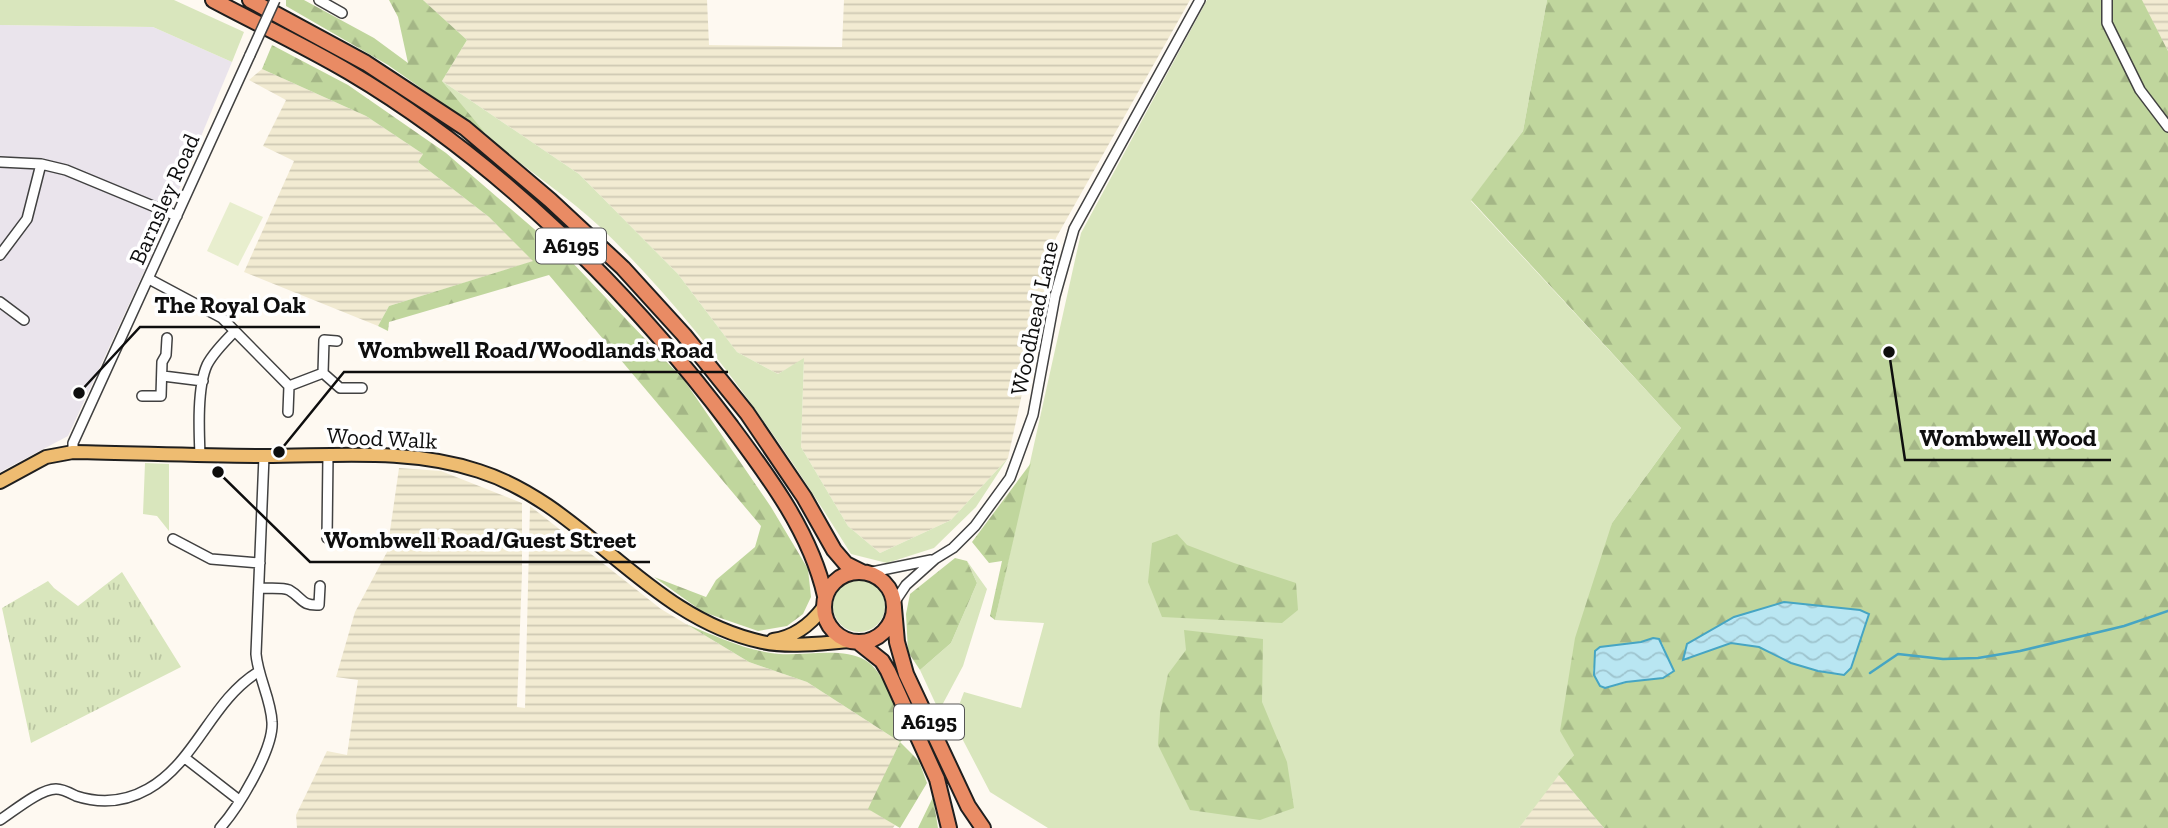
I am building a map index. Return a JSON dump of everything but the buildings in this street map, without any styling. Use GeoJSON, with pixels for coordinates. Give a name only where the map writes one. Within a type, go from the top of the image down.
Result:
{"type":"FeatureCollection","features":[{"type":"Feature","properties":{"kind":"highway","name":"A6195"},"geometry":{"type":"LineString","coordinates":[[213,0],[349,72],[444,136],[539,214],[628,301],[699,383],[757,460],[813,553],[825,617],[835,633],[855,642],[882,661],[937,779],[949,828]]}},
{"type":"Feature","properties":{"kind":"highway","name":"A6195"},"geometry":{"type":"LineString","coordinates":[[250,0],[366,63],[465,128],[550,200],[623,268],[684,335],[747,413],[804,497],[834,550],[846,564],[882,581],[892,595],[897,642],[906,674],[968,806],[984,828]]}},
{"type":"Feature","properties":{"kind":"highway"},"geometry":{"type":"LineString","coordinates":[[824,602],[831,585],[839,577],[850,572],[865,572]]}},
{"type":"Feature","properties":{"kind":"highway"},"geometry":{"type":"LineString","coordinates":[[855,642],[878,636],[892,619],[894,606]]}},
{"type":"Feature","properties":{"kind":"main road","name":"Wood Walk"},"geometry":{"type":"LineString","coordinates":[[0,482],[46,457],[73,452],[264,456],[352,453],[426,457],[481,471],[538,498],[629,572],[689,615],[730,633],[762,642],[788,645],[855,642]]}},
{"type":"Feature","properties":{"kind":"main road"},"geometry":{"type":"LineString","coordinates":[[762,642],[792,635],[805,628],[824,602]]}},
{"type":"Feature","properties":{"kind":"street","name":"Barnsley Road"},"geometry":{"type":"LineString","coordinates":[[73,452],[73,443],[275,0]]}},
{"type":"Feature","properties":{"kind":"street"},"geometry":{"type":"LineString","coordinates":[[319,0],[342,13]]}},
{"type":"Feature","properties":{"kind":"street","name":"Woodhead Lane"},"geometry":{"type":"LineString","coordinates":[[894,606],[906,585],[935,559],[953,548],[975,526],[1010,478],[1033,415],[1055,296],[1074,229],[1200,0]]}},
{"type":"Feature","properties":{"kind":"street"},"geometry":{"type":"LineString","coordinates":[[2107,0],[2107,23],[2140,90],[2168,127]]}},
{"type":"Feature","properties":{"kind":"street"},"geometry":{"type":"LineString","coordinates":[[0,162],[41,164],[66,170],[177,216]]}},
{"type":"Feature","properties":{"kind":"street"},"geometry":{"type":"LineString","coordinates":[[0,255],[27,219],[41,164]]}},
{"type":"Feature","properties":{"kind":"street"},"geometry":{"type":"LineString","coordinates":[[149,279],[222,318],[289,386],[288,412]]}},
{"type":"Feature","properties":{"kind":"street"},"geometry":{"type":"LineString","coordinates":[[0,302],[24,320]]}},
{"type":"Feature","properties":{"kind":"street"},"geometry":{"type":"LineString","coordinates":[[200,455],[203,381],[207,365],[224,341],[235,331]]}},
{"type":"Feature","properties":{"kind":"street"},"geometry":{"type":"LineString","coordinates":[[142,396],[161,396],[162,362],[166,355],[167,338]]}},
{"type":"Feature","properties":{"kind":"street"},"geometry":{"type":"LineString","coordinates":[[323,373],[324,340],[337,341]]}},
{"type":"Feature","properties":{"kind":"street"},"geometry":{"type":"LineString","coordinates":[[289,386],[323,373]]}},
{"type":"Feature","properties":{"kind":"street"},"geometry":{"type":"LineString","coordinates":[[323,373],[340,388],[362,388]]}},
{"type":"Feature","properties":{"kind":"street"},"geometry":{"type":"LineString","coordinates":[[163,376],[203,381]]}},
{"type":"Feature","properties":{"kind":"street"},"geometry":{"type":"LineString","coordinates":[[327,538],[328,455]]}},
{"type":"Feature","properties":{"kind":"street"},"geometry":{"type":"LineString","coordinates":[[220,828],[261,762],[272,724],[256,654],[264,456]]}},
{"type":"Feature","properties":{"kind":"street"},"geometry":{"type":"LineString","coordinates":[[173,539],[211,559],[260,563]]}},
{"type":"Feature","properties":{"kind":"street","name":"Woodhead Lane"},"geometry":{"type":"LineString","coordinates":[[865,572],[935,559]]}},
{"type":"Feature","properties":{"kind":"street"},"geometry":{"type":"LineString","coordinates":[[259,588],[288,589],[304,604],[320,606],[320,586]]}},
{"type":"Feature","properties":{"kind":"street"},"geometry":{"type":"LineString","coordinates":[[0,820],[46,790],[59,788],[94,801],[115,801],[150,788],[185,758],[212,717],[249,677],[258,672]]}},
{"type":"Feature","properties":{"kind":"street"},"geometry":{"type":"LineString","coordinates":[[185,758],[239,800]]}},
{"type":"Feature","properties":{"kind":"shaded area"},"geometry":{"type":"Polygon","coordinates":[[[423,0],[707,0],[709,45],[842,47],[844,0],[1190,0],[1056,238],[1008,458],[951,520],[880,553],[848,526],[801,447],[804,359],[778,374],[737,352],[678,274],[579,174],[442,81],[467,40],[423,0]]]}},
{"type":"Feature","properties":{"kind":"shaded area"},"geometry":{"type":"Polygon","coordinates":[[[2142,0],[2168,0],[2168,51],[2143,3],[2142,0]]]}},
{"type":"Feature","properties":{"kind":"shaded area"},"geometry":{"type":"Polygon","coordinates":[[[0,25],[153,27],[232,62],[150,259],[68,436],[0,472],[0,25]]]}},
{"type":"Feature","properties":{"kind":"shaded area"},"geometry":{"type":"Polygon","coordinates":[[[262,69],[366,116],[423,154],[418,162],[489,217],[534,261],[389,306],[378,326],[244,272],[294,161],[263,146],[286,100],[249,80],[262,69]]]}},
{"type":"Feature","properties":{"kind":"shaded area"},"geometry":{"type":"Polygon","coordinates":[[[399,468],[441,471],[522,503],[517,707],[525,708],[530,506],[661,609],[749,662],[807,682],[900,742],[869,809],[895,825],[893,828],[297,828],[296,815],[327,751],[347,755],[358,680],[336,677],[355,612],[387,552],[399,468]]]}},
{"type":"Feature","properties":{"kind":"shaded area"},"geometry":{"type":"Polygon","coordinates":[[[1558,774],[1604,828],[1519,828],[1558,774]]]}},
{"type":"Feature","properties":{"kind":"green space"},"geometry":{"type":"Polygon","coordinates":[[[0,0],[174,0],[244,32],[232,62],[153,27],[0,25],[0,0]]]}},
{"type":"Feature","properties":{"kind":"green space"},"geometry":{"type":"Polygon","coordinates":[[[286,0],[304,0],[374,38],[408,63],[398,17],[389,0],[423,0],[467,40],[442,81],[485,133],[388,65],[286,6],[286,0]]]}},
{"type":"Feature","properties":{"kind":"green space"},"geometry":{"type":"Polygon","coordinates":[[[1207,0],[1547,0],[1523,131],[1471,201],[1681,428],[1612,523],[1574,755],[1519,828],[1048,828],[990,792],[953,721],[964,692],[1021,708],[1044,623],[995,620],[1081,233],[1207,0]]]}},
{"type":"Feature","properties":{"kind":"green space"},"geometry":{"type":"Polygon","coordinates":[[[1547,0],[2142,0],[2168,51],[2168,828],[1604,828],[1558,774],[1574,755],[1560,731],[1575,638],[1612,523],[1681,428],[1471,200],[1523,131],[1547,0]],[[1784,602],[1683,660],[1731,643],[1759,647],[1791,663],[1860,610],[1784,602]],[[1653,638],[1600,647],[1593,670],[1600,686],[1613,686],[1674,671],[1662,643],[1653,638]]]}},
{"type":"Feature","properties":{"kind":"green space"},"geometry":{"type":"Polygon","coordinates":[[[272,45],[348,85],[446,153],[569,259],[684,380],[771,507],[808,569],[811,597],[803,614],[787,626],[758,631],[703,612],[654,577],[706,597],[716,580],[755,547],[761,526],[549,275],[389,322],[388,331],[378,326],[389,306],[533,261],[489,217],[418,162],[423,154],[366,116],[262,69],[272,45]]]}},
{"type":"Feature","properties":{"kind":"green space"},"geometry":{"type":"Polygon","coordinates":[[[442,81],[579,174],[678,274],[737,352],[778,374],[804,358],[801,447],[848,526],[880,553],[951,520],[1008,458],[976,507],[934,548],[887,563],[851,554],[795,466],[735,381],[669,300],[598,225],[486,134],[442,81]]]}},
{"type":"Feature","properties":{"kind":"green space"},"geometry":{"type":"Polygon","coordinates":[[[230,202],[263,217],[238,266],[207,251],[230,202]]]}},
{"type":"Feature","properties":{"kind":"green space"},"geometry":{"type":"Polygon","coordinates":[[[145,463],[169,464],[169,531],[157,516],[143,514],[145,463]]]}},
{"type":"Feature","properties":{"kind":"green space"},"geometry":{"type":"Polygon","coordinates":[[[1031,463],[995,620],[990,616],[1002,561],[989,563],[972,542],[1031,463]]]}},
{"type":"Feature","properties":{"kind":"green space"},"geometry":{"type":"Polygon","coordinates":[[[1177,534],[1187,545],[1296,583],[1298,610],[1282,623],[1162,617],[1148,582],[1152,543],[1177,534]]]}},
{"type":"Feature","properties":{"kind":"green space"},"geometry":{"type":"Polygon","coordinates":[[[955,558],[967,561],[977,583],[951,643],[920,670],[908,652],[906,614],[910,594],[955,558]]]}},
{"type":"Feature","properties":{"kind":"green space"},"geometry":{"type":"Polygon","coordinates":[[[967,561],[987,589],[963,666],[939,711],[920,670],[951,643],[977,583],[967,561]]]}},
{"type":"Feature","properties":{"kind":"green space"},"geometry":{"type":"Polygon","coordinates":[[[122,572],[181,667],[31,743],[2,608],[48,581],[78,606],[122,572]]]}},
{"type":"Feature","properties":{"kind":"green space"},"geometry":{"type":"Polygon","coordinates":[[[859,580],[878,587],[885,606],[878,625],[859,632],[840,625],[833,606],[840,587],[859,580]]]}},
{"type":"Feature","properties":{"kind":"green space"},"geometry":{"type":"Polygon","coordinates":[[[686,624],[755,650],[779,654],[846,654],[865,660],[885,683],[908,735],[900,742],[807,682],[749,662],[686,624]]]}},
{"type":"Feature","properties":{"kind":"green space"},"geometry":{"type":"Polygon","coordinates":[[[1184,630],[1263,639],[1262,702],[1287,762],[1294,808],[1260,820],[1190,810],[1158,745],[1160,713],[1168,674],[1186,650],[1184,630]]]}},
{"type":"Feature","properties":{"kind":"green space"},"geometry":{"type":"Polygon","coordinates":[[[900,742],[919,761],[927,783],[900,828],[868,809],[900,742]]]}},
{"type":"Feature","properties":{"kind":"green space"},"geometry":{"type":"Polygon","coordinates":[[[933,797],[938,828],[918,828],[933,797]]]}},
{"type":"Feature","properties":{"kind":"water"},"geometry":{"type":"Polygon","coordinates":[[[1784,602],[1860,610],[1869,614],[1851,668],[1844,675],[1791,663],[1759,647],[1731,643],[1683,660],[1687,644],[1734,617],[1784,602]]]}},
{"type":"Feature","properties":{"kind":"water"},"geometry":{"type":"Polygon","coordinates":[[[1659,639],[1674,671],[1663,678],[1626,682],[1605,688],[1600,686],[1594,675],[1595,651],[1600,647],[1659,639]]]}},
{"type":"Feature","properties":{"kind":"waterway"},"geometry":{"type":"LineString","coordinates":[[1870,673],[1898,654],[1943,659],[1978,658],[2020,651],[2124,626],[2168,611]]}},
{"type":"Feature","properties":{"kind":"place","name":"Wombwell Wood"},"geometry":{"type":"Point","coordinates":[1889,352]}},
{"type":"Feature","properties":{"kind":"place","name":"The Royal Oak"},"geometry":{"type":"Point","coordinates":[79,393]}},
{"type":"Feature","properties":{"kind":"place","name":"Wombwell Road/Woodlands Road"},"geometry":{"type":"Point","coordinates":[279,452]}},
{"type":"Feature","properties":{"kind":"place","name":"Wombwell Road/Guest Street"},"geometry":{"type":"Point","coordinates":[218,472]}}]}
